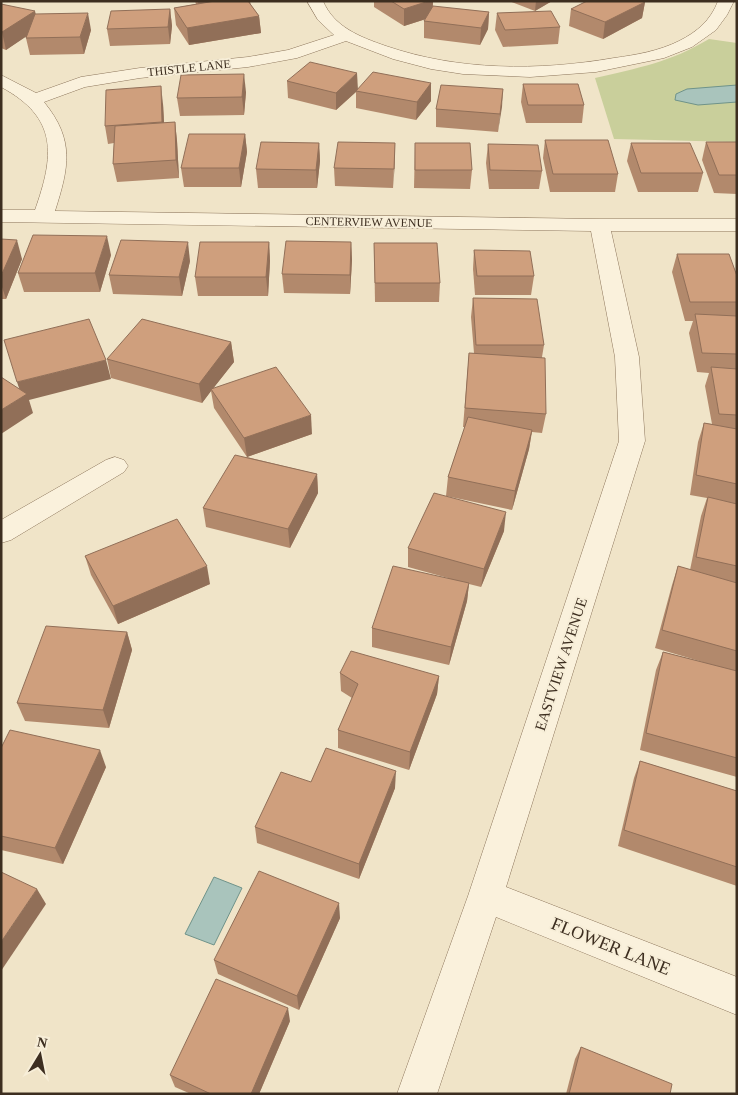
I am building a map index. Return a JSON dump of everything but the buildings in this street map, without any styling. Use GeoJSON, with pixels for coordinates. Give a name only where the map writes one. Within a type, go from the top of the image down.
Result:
{"type":"FeatureCollection","features":[{"type":"Feature","properties":{"kind":"street"},"geometry":{"type":"LineString","coordinates":[[315,1],[319,14],[346,36],[393,56],[453,69],[525,72],[595,68],[653,56],[685,44],[710,28],[722,14],[726,1]]}},
{"type":"Feature","properties":{"kind":"street","name":"THISTLE LANE"},"geometry":{"type":"LineString","coordinates":[[33,100],[81,82],[140,72],[248,62],[291,54],[346,36]]}},
{"type":"Feature","properties":{"kind":"street"},"geometry":{"type":"LineString","coordinates":[[1,80],[33,100],[52,126],[60,150],[57,174],[43,216]]}},
{"type":"Feature","properties":{"kind":"street","name":"CENTERVIEW AVENUE"},"geometry":{"type":"LineString","coordinates":[[1,216],[600,226],[737,225]]}},
{"type":"Feature","properties":{"kind":"street","name":"EASTVIEW AVENUE"},"geometry":{"type":"LineString","coordinates":[[416,1094],[486,896],[632,441],[627,357],[600,226]]}},
{"type":"Feature","properties":{"kind":"street"},"geometry":{"type":"LineString","coordinates":[[1,533],[116,466]]}},
{"type":"Feature","properties":{"kind":"street","name":"FLOWER LANE"},"geometry":{"type":"LineString","coordinates":[[486,896],[737,996]]}},
{"type":"Feature","properties":{"kind":"green space"},"geometry":{"type":"Polygon","coordinates":[[[709,39],[737,43],[737,142],[614,139],[595,78],[668,59],[709,39]]]}},
{"type":"Feature","properties":{"kind":"water"},"geometry":{"type":"Polygon","coordinates":[[[737,85],[737,102],[698,105],[675,100],[676,94],[687,89],[737,85]]]}},
{"type":"Feature","properties":{"kind":"water"},"geometry":{"type":"Polygon","coordinates":[[[214,877],[242,888],[214,945],[185,934],[214,877]]]}}]}
